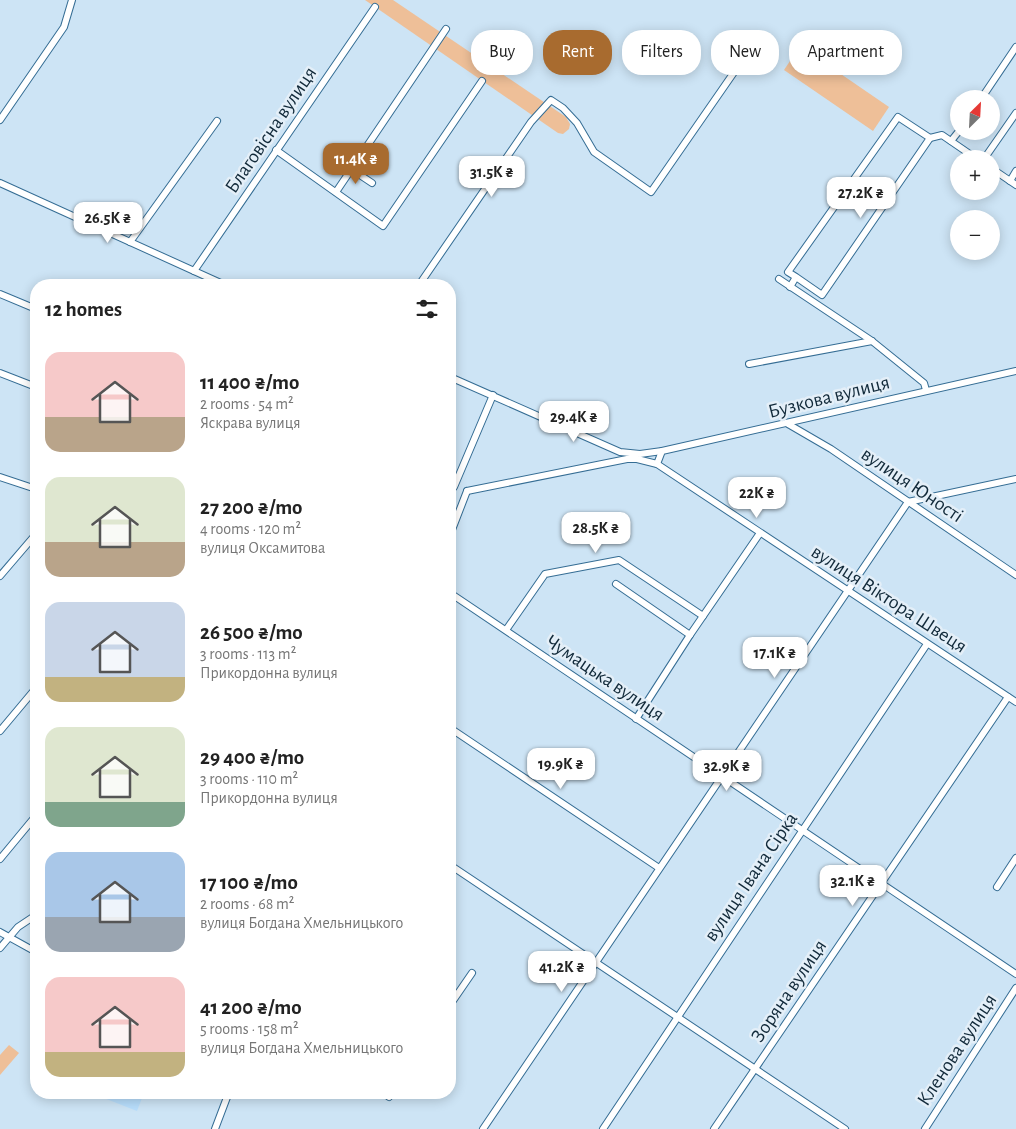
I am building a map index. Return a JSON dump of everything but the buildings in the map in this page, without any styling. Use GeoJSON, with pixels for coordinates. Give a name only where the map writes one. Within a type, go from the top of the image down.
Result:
{"type":"FeatureCollection","features":[{"type":"Feature","properties":{"kind":"street"},"geometry":{"type":"LineString","coordinates":[[0,120],[64,27],[72,0]]}},
{"type":"Feature","properties":{"kind":"street","name":"Благовісна вулиця"},"geometry":{"type":"LineString","coordinates":[[194,271],[375,7]]}},
{"type":"Feature","properties":{"kind":"street"},"geometry":{"type":"LineString","coordinates":[[336,192],[446,28]]}},
{"type":"Feature","properties":{"kind":"street"},"geometry":{"type":"LineString","coordinates":[[987,90],[1016,47]]}},
{"type":"Feature","properties":{"kind":"street"},"geometry":{"type":"LineString","coordinates":[[423,279],[532,122],[551,100],[563,108],[577,123],[594,152],[651,192],[732,75]]}},
{"type":"Feature","properties":{"kind":"street"},"geometry":{"type":"LineString","coordinates":[[276,150],[383,226],[482,81]]}},
{"type":"Feature","properties":{"kind":"street"},"geometry":{"type":"LineString","coordinates":[[990,150],[1016,112]]}},
{"type":"Feature","properties":{"kind":"street"},"geometry":{"type":"LineString","coordinates":[[930,138],[898,117],[788,272],[822,295],[930,138],[942,135],[964,150]]}},
{"type":"Feature","properties":{"kind":"street"},"geometry":{"type":"LineString","coordinates":[[130,242],[217,120]]}},
{"type":"Feature","properties":{"kind":"street"},"geometry":{"type":"LineString","coordinates":[[351,169],[372,183]]}},
{"type":"Feature","properties":{"kind":"street"},"geometry":{"type":"LineString","coordinates":[[1010,181],[1016,172]]}},
{"type":"Feature","properties":{"kind":"street"},"geometry":{"type":"LineString","coordinates":[[1000,174],[1016,185]]}},
{"type":"Feature","properties":{"kind":"street"},"geometry":{"type":"LineString","coordinates":[[0,183],[212,279]]}},
{"type":"Feature","properties":{"kind":"street"},"geometry":{"type":"LineString","coordinates":[[790,287],[796,277]]}},
{"type":"Feature","properties":{"kind":"street"},"geometry":{"type":"LineString","coordinates":[[778,279],[872,341],[924,383],[926,390]]}},
{"type":"Feature","properties":{"kind":"street"},"geometry":{"type":"LineString","coordinates":[[0,294],[30,307]]}},
{"type":"Feature","properties":{"kind":"street"},"geometry":{"type":"LineString","coordinates":[[748,364],[872,341]]}},
{"type":"Feature","properties":{"kind":"street","name":"Бузкова вулиця"},"geometry":{"type":"LineString","coordinates":[[456,381],[620,452],[640,454],[788,424],[926,390],[1016,371]]}},
{"type":"Feature","properties":{"kind":"street"},"geometry":{"type":"LineString","coordinates":[[0,373],[30,385]]}},
{"type":"Feature","properties":{"kind":"street"},"geometry":{"type":"LineString","coordinates":[[456,478],[493,396]]}},
{"type":"Feature","properties":{"kind":"street","name":"вулиця Юності"},"geometry":{"type":"LineString","coordinates":[[788,424],[830,450],[1016,575]]}},
{"type":"Feature","properties":{"kind":"street"},"geometry":{"type":"LineString","coordinates":[[657,464],[662,451]]}},
{"type":"Feature","properties":{"kind":"street","name":"вулиця Віктора Швеця"},"geometry":{"type":"LineString","coordinates":[[467,492],[627,459],[637,459],[657,464],[1016,702]]}},
{"type":"Feature","properties":{"kind":"street"},"geometry":{"type":"LineString","coordinates":[[0,477],[30,487]]}},
{"type":"Feature","properties":{"kind":"street"},"geometry":{"type":"LineString","coordinates":[[483,1129],[908,502],[1016,479]]}},
{"type":"Feature","properties":{"kind":"street"},"geometry":{"type":"LineString","coordinates":[[456,488],[467,492],[456,520]]}},
{"type":"Feature","properties":{"kind":"street"},"geometry":{"type":"LineString","coordinates":[[636,719],[690,635],[760,533]]}},
{"type":"Feature","properties":{"kind":"street"},"geometry":{"type":"LineString","coordinates":[[0,576],[30,541]]}},
{"type":"Feature","properties":{"kind":"street"},"geometry":{"type":"LineString","coordinates":[[506,630],[545,574],[619,560],[703,616]]}},
{"type":"Feature","properties":{"kind":"street"},"geometry":{"type":"LineString","coordinates":[[616,584],[690,635]]}},
{"type":"Feature","properties":{"kind":"street","name":"Чумацька вулиця"},"geometry":{"type":"LineString","coordinates":[[456,597],[1016,974]]}},
{"type":"Feature","properties":{"kind":"street","name":"вулиця Івана Сірка"},"geometry":{"type":"LineString","coordinates":[[603,1129],[676,1017],[803,831],[927,644]]}},
{"type":"Feature","properties":{"kind":"street"},"geometry":{"type":"LineString","coordinates":[[0,731],[30,695]]}},
{"type":"Feature","properties":{"kind":"street","name":"Зоряна вулиця"},"geometry":{"type":"LineString","coordinates":[[714,1129],[1008,697]]}},
{"type":"Feature","properties":{"kind":"street"},"geometry":{"type":"LineString","coordinates":[[456,732],[659,868]]}},
{"type":"Feature","properties":{"kind":"street"},"geometry":{"type":"LineString","coordinates":[[0,859],[30,823]]}},
{"type":"Feature","properties":{"kind":"street"},"geometry":{"type":"LineString","coordinates":[[997,887],[1016,858]]}},
{"type":"Feature","properties":{"kind":"street"},"geometry":{"type":"LineString","coordinates":[[456,869],[845,1129]]}},
{"type":"Feature","properties":{"kind":"street"},"geometry":{"type":"LineString","coordinates":[[0,948],[18,927],[30,919]]}},
{"type":"Feature","properties":{"kind":"street"},"geometry":{"type":"LineString","coordinates":[[0,932],[30,949]]}},
{"type":"Feature","properties":{"kind":"street"},"geometry":{"type":"LineString","coordinates":[[456,996],[472,973]]}},
{"type":"Feature","properties":{"kind":"street","name":"Кленова вулиця"},"geometry":{"type":"LineString","coordinates":[[925,1129],[1016,988]]}},
{"type":"Feature","properties":{"kind":"street"},"geometry":{"type":"LineString","coordinates":[[215,1129],[226,1099]]}},
{"type":"Feature","properties":{"kind":"shaded area"},"geometry":{"type":"Polygon","coordinates":[[[365,0],[393,0],[471,53],[471,73],[365,0]]]}},
{"type":"Feature","properties":{"kind":"shaded area"},"geometry":{"type":"Polygon","coordinates":[[[789,62],[789,73],[784,70],[789,62]]]}},
{"type":"Feature","properties":{"kind":"shaded area"},"geometry":{"type":"Polygon","coordinates":[[[474,75],[504,75],[566,117],[570,124],[569,129],[563,134],[558,133],[474,75]]]}},
{"type":"Feature","properties":{"kind":"shaded area"},"geometry":{"type":"Polygon","coordinates":[[[791,75],[842,75],[889,107],[873,131],[791,75]]]}},
{"type":"Feature","properties":{"kind":"shaded area"},"geometry":{"type":"Polygon","coordinates":[[[9,1045],[19,1053],[0,1075],[0,1055],[9,1045]]]}},
{"type":"Feature","properties":{"kind":"shaded area"},"geometry":{"type":"Polygon","coordinates":[[[106,1099],[142,1099],[137,1111],[106,1099]]]}}]}
